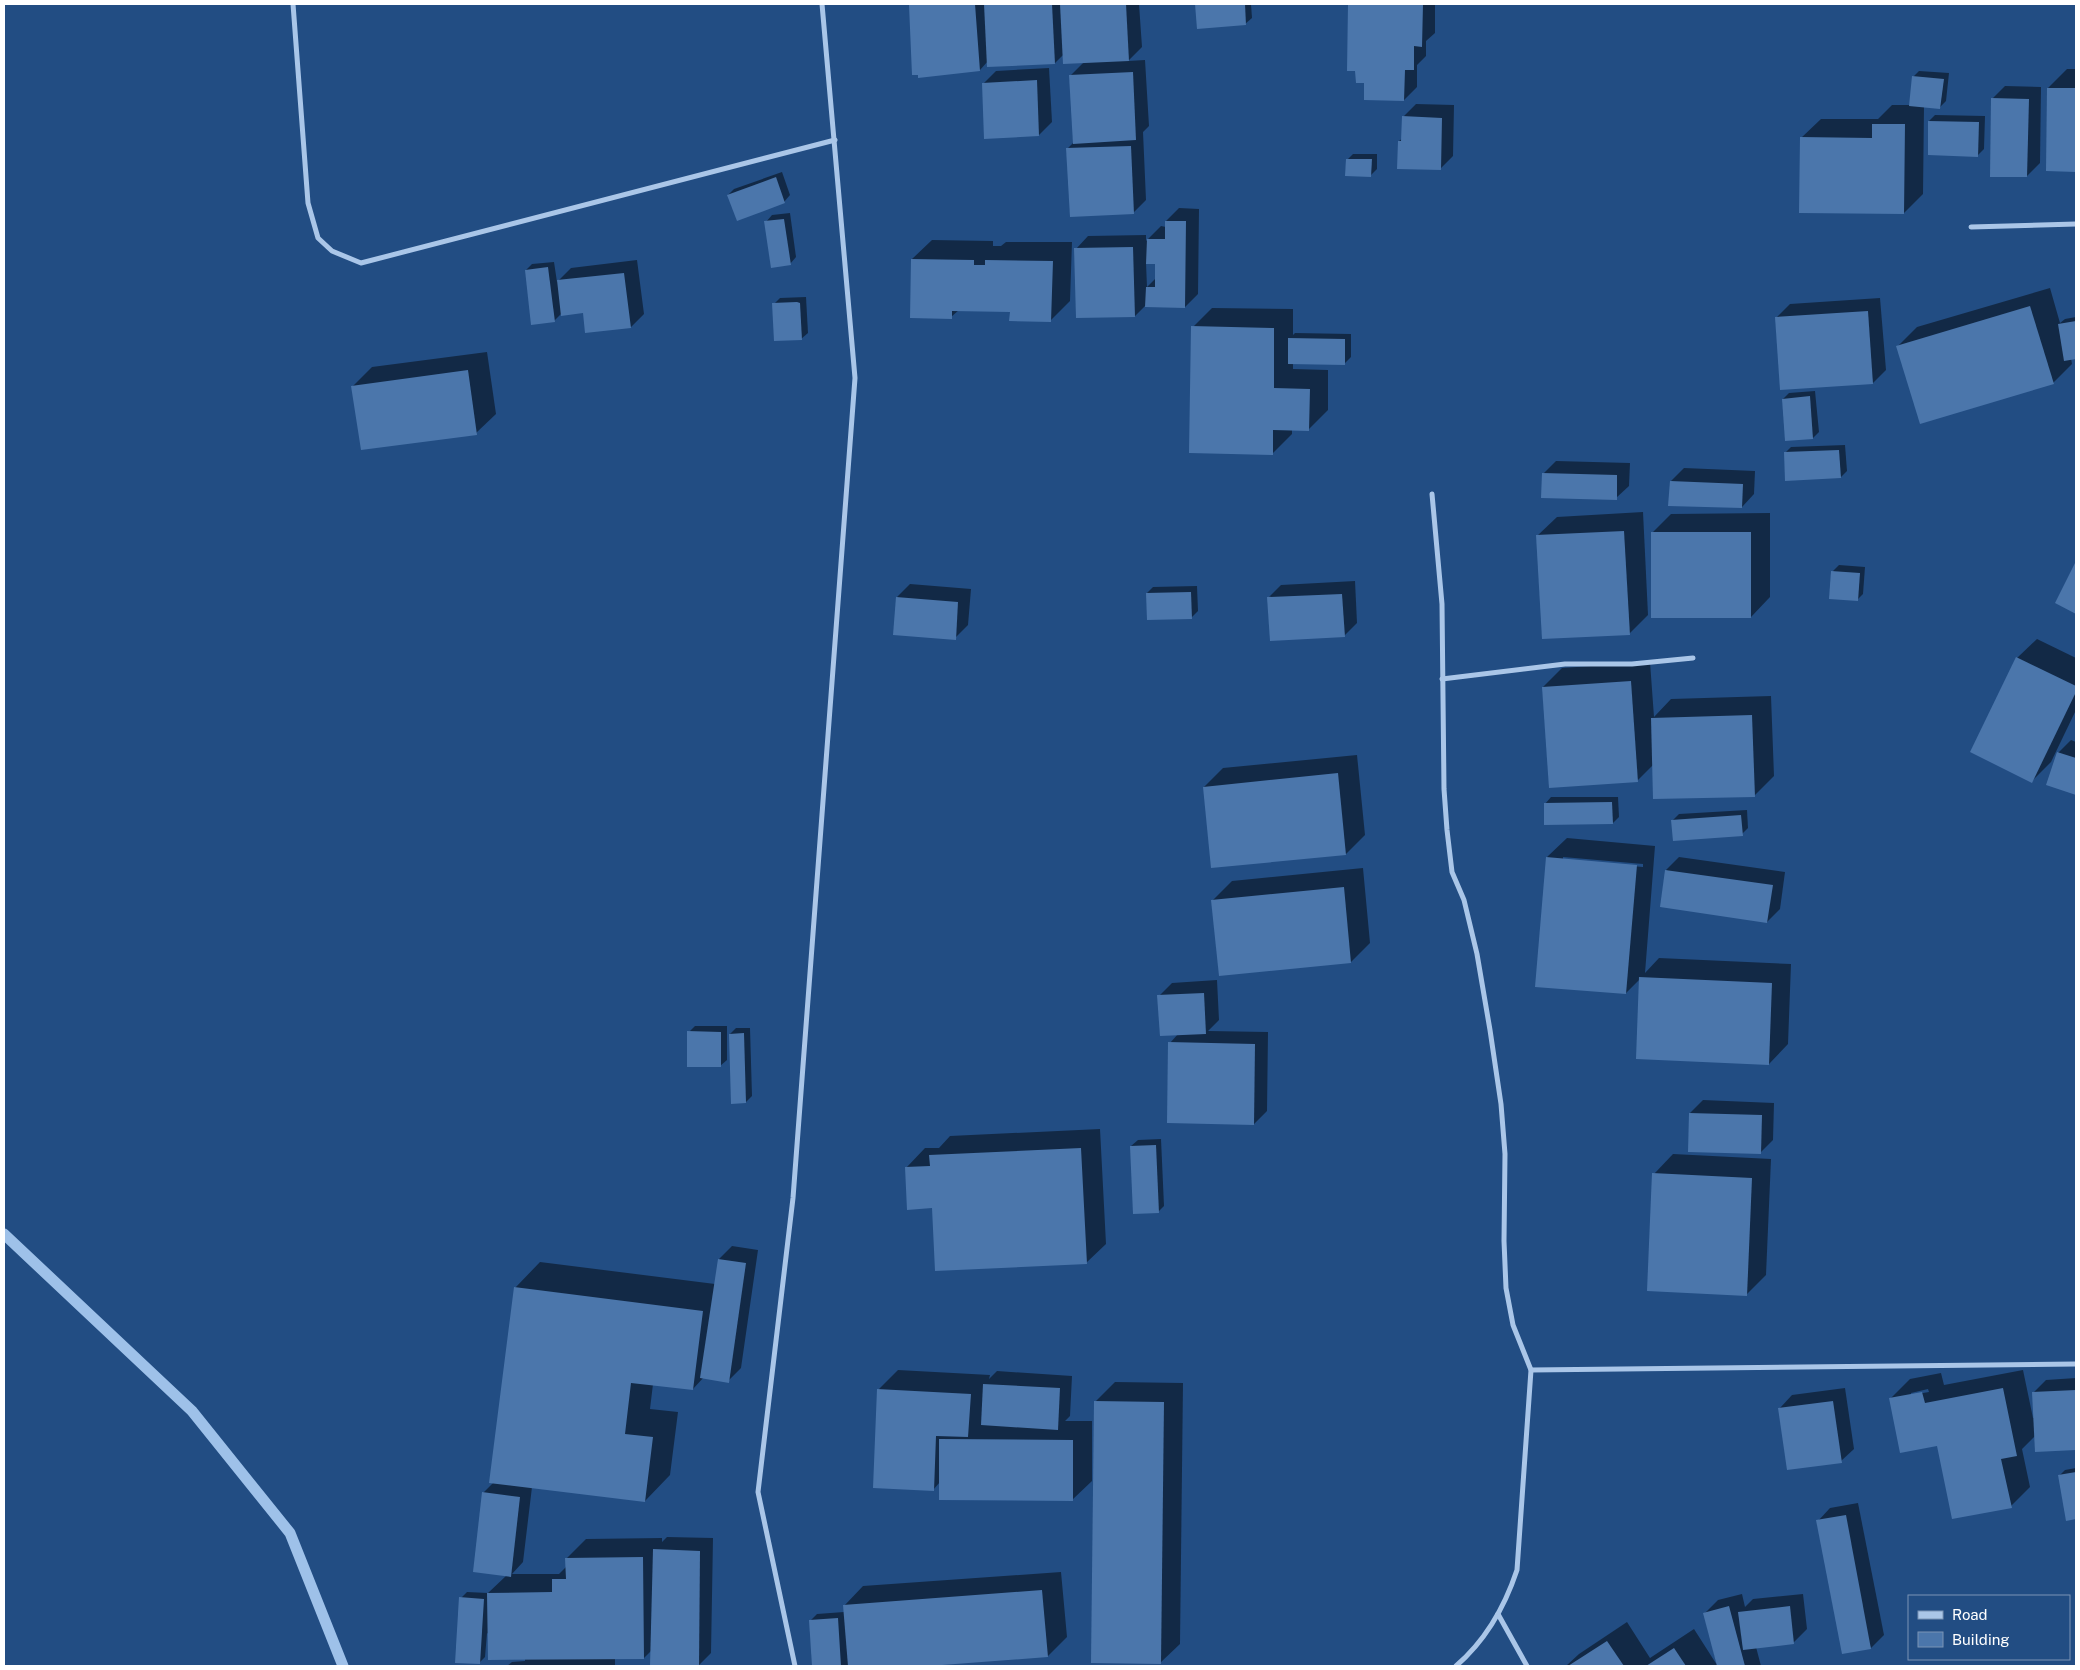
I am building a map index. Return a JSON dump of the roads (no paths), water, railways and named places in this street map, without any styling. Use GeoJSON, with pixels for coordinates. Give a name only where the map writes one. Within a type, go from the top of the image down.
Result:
{"type":"FeatureCollection","features":[{"type":"Feature","properties":{"kind":"street"},"geometry":{"type":"LineString","coordinates":[[293,4],[308,203],[318,238],[332,251],[361,263],[835,140]]}},
{"type":"Feature","properties":{"kind":"street"},"geometry":{"type":"LineString","coordinates":[[795,1666],[758,1492],[793,1198],[854,378],[822,4]]}},
{"type":"Feature","properties":{"kind":"street"},"geometry":{"type":"LineString","coordinates":[[1971,227],[2076,224]]}},
{"type":"Feature","properties":{"kind":"street"},"geometry":{"type":"LineString","coordinates":[[1432,494],[1442,604],[1444,789],[1452,872],[1464,900],[1490,1030],[1501,1104],[1505,1154],[1504,1241],[1506,1288],[1513,1325],[1531,1370],[1517,1570],[1509,1594],[1498,1614],[1480,1640],[1456,1666]]}},
{"type":"Feature","properties":{"kind":"street"},"geometry":{"type":"LineString","coordinates":[[1442,679],[1565,664],[1632,664],[1693,658]]}},
{"type":"Feature","properties":{"kind":"street"},"geometry":{"type":"LineString","coordinates":[[1531,1370],[2076,1364]]}},
{"type":"Feature","properties":{"kind":"street"},"geometry":{"type":"LineString","coordinates":[[1498,1614],[1528,1666]]}},
{"type":"Feature","properties":{"kind":"waterway"},"geometry":{"type":"LineString","coordinates":[[4,1234],[192,1411],[290,1533],[343,1666]]}}]}
